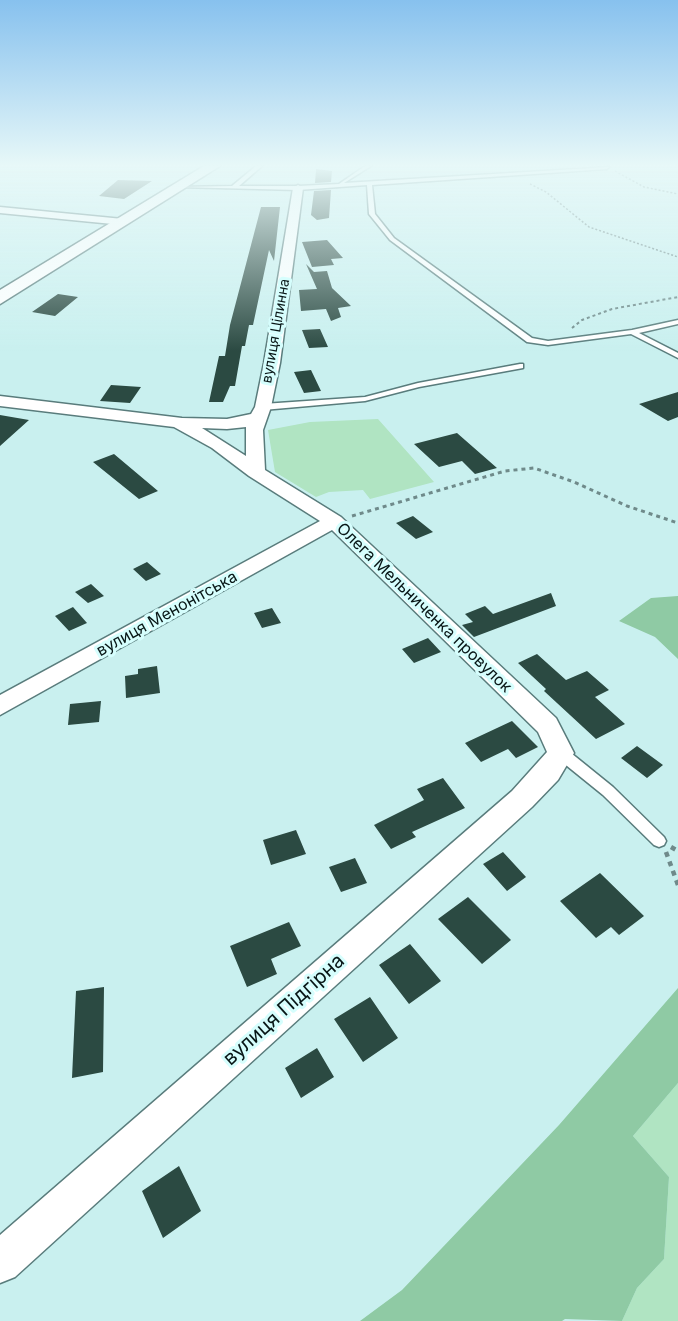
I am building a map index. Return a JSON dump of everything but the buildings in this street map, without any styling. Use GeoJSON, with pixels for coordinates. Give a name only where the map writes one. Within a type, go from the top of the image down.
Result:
{"type":"FeatureCollection","features":[{"type":"Feature","properties":{"kind":"main road"},"geometry":{"type":"LineString","coordinates":[[0,298],[114,228]]}},
{"type":"Feature","properties":{"kind":"street","name":"вулиця Цілинна"},"geometry":{"type":"LineString","coordinates":[[256,472],[254,430],[260,412],[283,302],[293,228]]}},
{"type":"Feature","properties":{"kind":"street","name":"Олега Мельниченка провулок"},"geometry":{"type":"LineString","coordinates":[[0,401],[178,422],[218,444],[256,472],[334,521],[547,725],[561,753]]}},
{"type":"Feature","properties":{"kind":"street"},"geometry":{"type":"LineString","coordinates":[[178,422],[215,424],[241,422],[260,412]]}},
{"type":"Feature","properties":{"kind":"street","name":"вулиця Менонітська"},"geometry":{"type":"LineString","coordinates":[[0,706],[334,521]]}},
{"type":"Feature","properties":{"kind":"street","name":"вулиця Підгірна"},"geometry":{"type":"LineString","coordinates":[[0,1262],[522,799],[548,772],[561,753]]}},
{"type":"Feature","properties":{"kind":"lane"},"geometry":{"type":"LineString","coordinates":[[382,228],[406,252],[525,338],[542,343],[632,332],[678,322]]}},
{"type":"Feature","properties":{"kind":"lane"},"geometry":{"type":"LineString","coordinates":[[632,332],[678,356]]}},
{"type":"Feature","properties":{"kind":"lane"},"geometry":{"type":"LineString","coordinates":[[260,412],[365,399],[418,385],[520,366]]}},
{"type":"Feature","properties":{"kind":"lane"},"geometry":{"type":"LineString","coordinates":[[561,753],[608,791],[659,841]]}},
{"type":"Feature","properties":{"kind":"path"},"geometry":{"type":"LineString","coordinates":[[591,228],[678,256]]}},
{"type":"Feature","properties":{"kind":"path"},"geometry":{"type":"LineString","coordinates":[[564,340],[569,330],[582,320],[606,311],[678,297]]}},
{"type":"Feature","properties":{"kind":"path"},"geometry":{"type":"LineString","coordinates":[[334,521],[505,471],[534,468],[574,482],[627,506],[678,523]]}},
{"type":"Feature","properties":{"kind":"path"},"geometry":{"type":"LineString","coordinates":[[659,841],[670,858],[678,885]]}},
{"type":"Feature","properties":{"kind":"green space"},"geometry":{"type":"Polygon","coordinates":[[[378,419],[434,482],[370,499],[363,490],[329,492],[316,497],[275,472],[268,430],[310,422],[378,419]]]}},
{"type":"Feature","properties":{"kind":"green space"},"geometry":{"type":"Polygon","coordinates":[[[678,596],[678,659],[655,637],[619,621],[651,598],[678,596]]]}},
{"type":"Feature","properties":{"kind":"green space"},"geometry":{"type":"Polygon","coordinates":[[[678,988],[678,1083],[633,1136],[669,1177],[664,1259],[637,1288],[622,1321],[565,1319],[562,1321],[360,1321],[402,1290],[559,1125],[678,988]]]}},
{"type":"Feature","properties":{"kind":"green space"},"geometry":{"type":"Polygon","coordinates":[[[678,1083],[678,1321],[622,1321],[637,1288],[664,1259],[669,1177],[633,1136],[678,1083]]]}}]}
